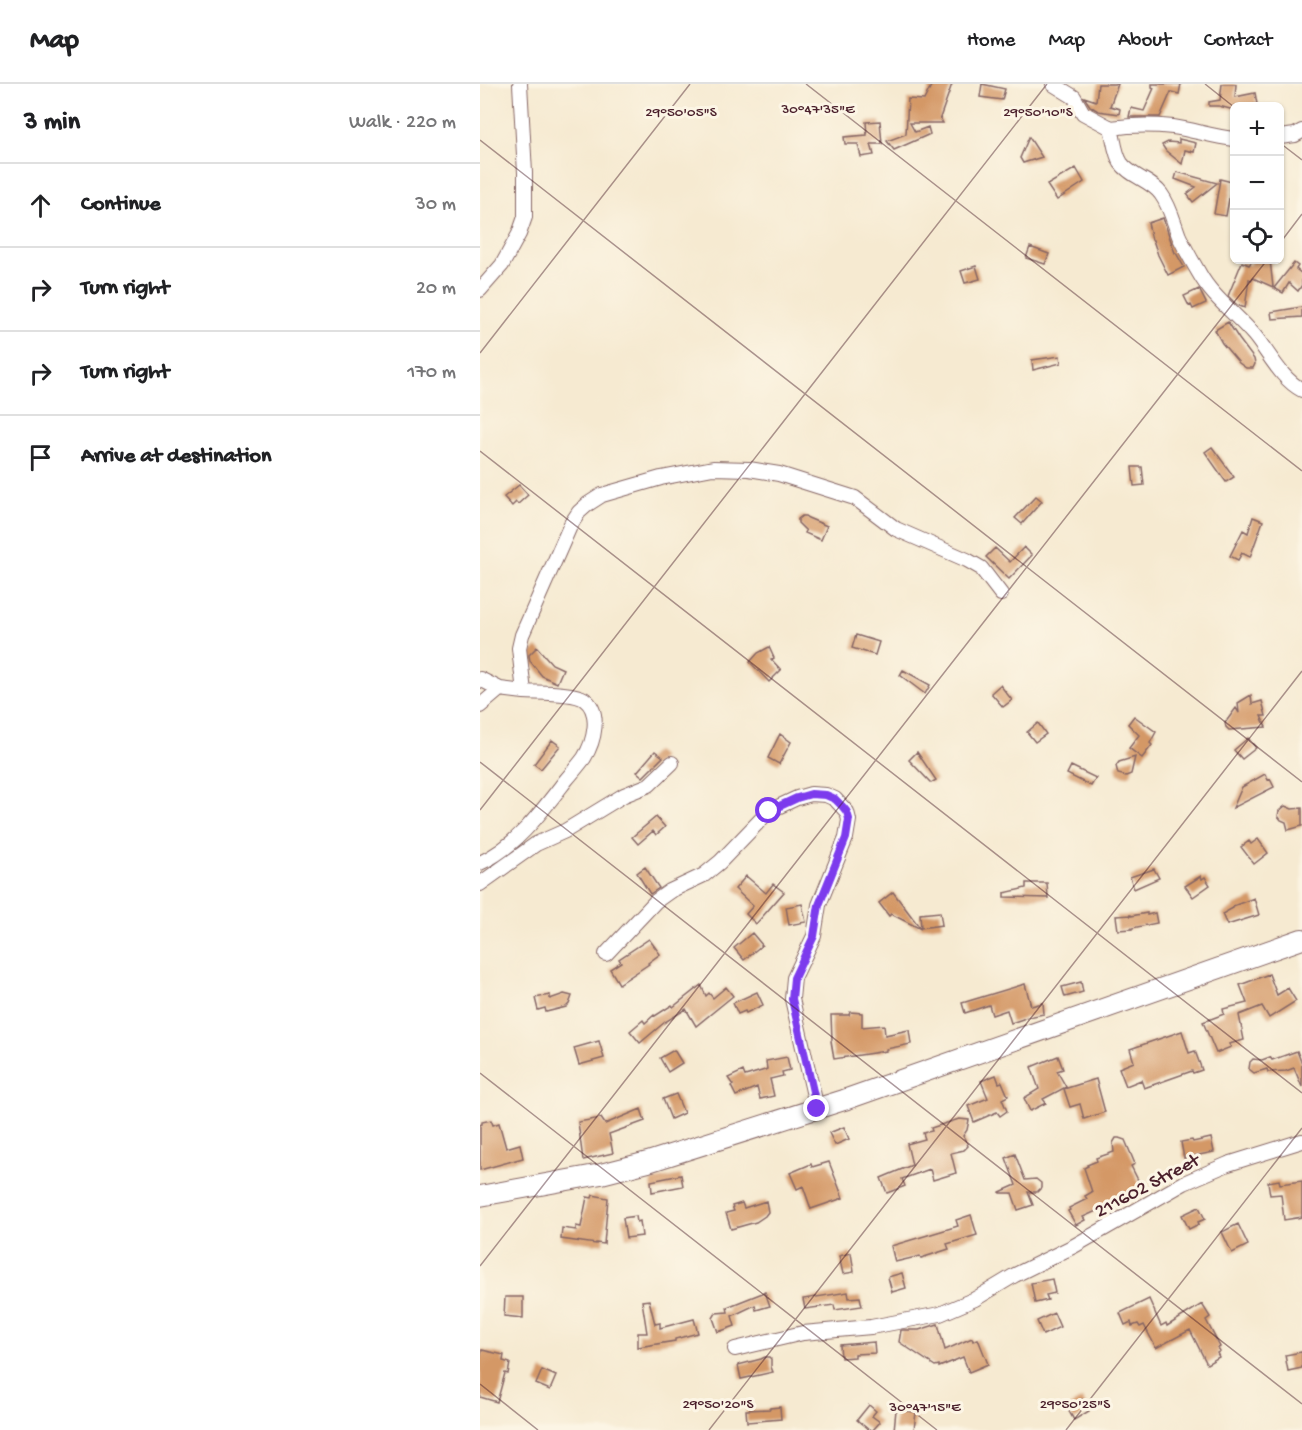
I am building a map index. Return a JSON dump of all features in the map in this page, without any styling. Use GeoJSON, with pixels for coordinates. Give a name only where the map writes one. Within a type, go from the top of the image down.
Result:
{"type":"FeatureCollection","features":[{"type":"Feature","properties":{"kind":"street"},"geometry":{"type":"LineString","coordinates":[[480,290],[502,265],[519,234],[525,217],[520,84]]}},
{"type":"Feature","properties":{"kind":"street"},"geometry":{"type":"LineString","coordinates":[[1053,84],[1074,97],[1083,113],[1111,128],[1133,125],[1173,127],[1230,138]]}},
{"type":"Feature","properties":{"kind":"street"},"geometry":{"type":"LineString","coordinates":[[1111,128],[1121,164],[1152,184],[1160,192],[1180,238],[1209,289],[1254,335],[1288,380],[1302,390]]}},
{"type":"Feature","properties":{"kind":"street"},"geometry":{"type":"LineString","coordinates":[[1284,136],[1302,131]]}},
{"type":"Feature","properties":{"kind":"street"},"geometry":{"type":"LineString","coordinates":[[524,692],[519,648],[522,635],[570,525],[579,512],[602,495],[661,478],[713,468],[749,469],[779,474],[855,498],[896,529],[981,568],[1001,594]]}},
{"type":"Feature","properties":{"kind":"street"},"geometry":{"type":"LineString","coordinates":[[480,679],[500,688],[524,692],[577,695],[586,700],[595,718],[590,747],[584,758],[546,807],[508,845],[480,863]]}},
{"type":"Feature","properties":{"kind":"street"},"geometry":{"type":"LineString","coordinates":[[480,706],[500,688]]}},
{"type":"Feature","properties":{"kind":"street"},"geometry":{"type":"LineString","coordinates":[[480,884],[536,844],[565,831],[624,795],[649,785],[672,763]]}},
{"type":"Feature","properties":{"kind":"street"},"geometry":{"type":"LineString","coordinates":[[606,954],[656,901],[670,891],[704,875],[720,862],[769,811],[811,794],[826,795],[835,799],[847,812],[849,819],[846,838],[824,889],[814,936],[794,978],[792,999],[817,1109]]}},
{"type":"Feature","properties":{"kind":"street"},"geometry":{"type":"LineString","coordinates":[[480,1196],[591,1176],[648,1162],[817,1109],[1302,939]]}},
{"type":"Feature","properties":{"kind":"street","name":"211602 Street"},"geometry":{"type":"LineString","coordinates":[[735,1349],[802,1333],[871,1327],[940,1314],[975,1299],[1015,1275],[1074,1246],[1184,1183],[1228,1164],[1302,1142]]}},
{"type":"Feature","properties":{"kind":"building"},"geometry":{"type":"Polygon","coordinates":[[[932,84],[952,84],[940,118],[943,123],[910,123],[915,132],[928,127],[930,134],[894,150],[887,141],[906,134],[908,99],[924,100],[932,84]]]}},
{"type":"Feature","properties":{"kind":"building"},"geometry":{"type":"Polygon","coordinates":[[[982,84],[1005,89],[1002,100],[980,97],[982,84]]]}},
{"type":"Feature","properties":{"kind":"building"},"geometry":{"type":"Polygon","coordinates":[[[1098,84],[1118,84],[1110,106],[1120,109],[1119,114],[1098,111],[1090,106],[1084,97],[1096,101],[1098,84]]]}},
{"type":"Feature","properties":{"kind":"building"},"geometry":{"type":"Polygon","coordinates":[[[1152,84],[1181,84],[1179,94],[1171,92],[1160,117],[1129,117],[1131,108],[1144,111],[1154,88],[1152,84]]]}},
{"type":"Feature","properties":{"kind":"building"},"geometry":{"type":"Polygon","coordinates":[[[1222,84],[1236,84],[1235,97],[1255,93],[1257,102],[1230,102],[1230,109],[1209,106],[1209,102],[1220,100],[1222,84]]]}},
{"type":"Feature","properties":{"kind":"building"},"geometry":{"type":"Polygon","coordinates":[[[880,121],[882,144],[871,144],[874,155],[861,157],[858,144],[845,144],[844,137],[867,135],[866,122],[880,121]]]}},
{"type":"Feature","properties":{"kind":"building"},"geometry":{"type":"Polygon","coordinates":[[[1029,137],[1042,157],[1023,163],[1020,158],[1029,137]]]}},
{"type":"Feature","properties":{"kind":"building"},"geometry":{"type":"Polygon","coordinates":[[[1179,139],[1196,143],[1194,152],[1185,150],[1182,164],[1162,145],[1168,142],[1179,143],[1179,139]]]}},
{"type":"Feature","properties":{"kind":"building"},"geometry":{"type":"Polygon","coordinates":[[[1076,168],[1084,182],[1057,200],[1047,185],[1076,168]]]}},
{"type":"Feature","properties":{"kind":"building"},"geometry":{"type":"Polygon","coordinates":[[[1177,172],[1217,183],[1193,202],[1187,194],[1196,187],[1175,179],[1177,172]]]}},
{"type":"Feature","properties":{"kind":"building"},"geometry":{"type":"Polygon","coordinates":[[[1220,179],[1230,182],[1226,216],[1214,214],[1220,179]]]}},
{"type":"Feature","properties":{"kind":"building"},"geometry":{"type":"Polygon","coordinates":[[[1163,218],[1175,253],[1184,267],[1168,275],[1152,240],[1148,223],[1163,218]]]}},
{"type":"Feature","properties":{"kind":"building"},"geometry":{"type":"Polygon","coordinates":[[[1030,247],[1049,254],[1045,264],[1026,258],[1030,247]]]}},
{"type":"Feature","properties":{"kind":"building"},"geometry":{"type":"Polygon","coordinates":[[[1294,263],[1298,266],[1296,269],[1302,274],[1302,285],[1298,291],[1289,283],[1283,293],[1274,288],[1294,263]]]}},
{"type":"Feature","properties":{"kind":"building"},"geometry":{"type":"Polygon","coordinates":[[[1241,264],[1270,264],[1273,287],[1253,278],[1249,279],[1245,308],[1237,305],[1228,296],[1241,264]]]}},
{"type":"Feature","properties":{"kind":"building"},"geometry":{"type":"Polygon","coordinates":[[[976,266],[980,279],[965,283],[961,271],[976,266]]]}},
{"type":"Feature","properties":{"kind":"building"},"geometry":{"type":"Polygon","coordinates":[[[1199,289],[1206,303],[1193,309],[1184,296],[1199,289]]]}},
{"type":"Feature","properties":{"kind":"building"},"geometry":{"type":"Polygon","coordinates":[[[1302,307],[1302,317],[1272,319],[1271,312],[1302,307]]]}},
{"type":"Feature","properties":{"kind":"building"},"geometry":{"type":"Polygon","coordinates":[[[1228,322],[1254,359],[1253,368],[1246,368],[1239,363],[1222,343],[1215,330],[1228,322]]]}},
{"type":"Feature","properties":{"kind":"building"},"geometry":{"type":"Polygon","coordinates":[[[1060,356],[1061,363],[1033,370],[1032,360],[1060,356]]]}},
{"type":"Feature","properties":{"kind":"building"},"geometry":{"type":"Polygon","coordinates":[[[1212,447],[1234,477],[1226,482],[1205,452],[1212,447]]]}},
{"type":"Feature","properties":{"kind":"building"},"geometry":{"type":"Polygon","coordinates":[[[1132,467],[1142,467],[1144,485],[1134,486],[1132,467]]]}},
{"type":"Feature","properties":{"kind":"building"},"geometry":{"type":"Polygon","coordinates":[[[519,485],[528,495],[512,506],[504,497],[519,485]]]}},
{"type":"Feature","properties":{"kind":"building"},"geometry":{"type":"Polygon","coordinates":[[[1036,496],[1042,501],[1022,524],[1015,518],[1036,496]]]}},
{"type":"Feature","properties":{"kind":"building"},"geometry":{"type":"Polygon","coordinates":[[[802,516],[827,526],[821,540],[805,533],[806,531],[798,523],[798,519],[802,516]]]}},
{"type":"Feature","properties":{"kind":"building"},"geometry":{"type":"Polygon","coordinates":[[[1253,517],[1263,521],[1250,557],[1242,553],[1238,560],[1230,556],[1243,530],[1248,533],[1253,517]]]}},
{"type":"Feature","properties":{"kind":"building"},"geometry":{"type":"Polygon","coordinates":[[[1024,547],[1032,555],[1009,579],[986,557],[995,548],[1010,562],[1024,547]]]}},
{"type":"Feature","properties":{"kind":"building"},"geometry":{"type":"Polygon","coordinates":[[[856,635],[879,642],[875,655],[852,648],[856,635]]]}},
{"type":"Feature","properties":{"kind":"building"},"geometry":{"type":"Polygon","coordinates":[[[537,647],[552,664],[563,669],[557,683],[542,676],[530,661],[529,655],[537,647]]]}},
{"type":"Feature","properties":{"kind":"building"},"geometry":{"type":"Polygon","coordinates":[[[769,647],[774,658],[771,659],[781,670],[769,682],[750,662],[758,653],[769,647]]]}},
{"type":"Feature","properties":{"kind":"building"},"geometry":{"type":"Polygon","coordinates":[[[903,670],[930,685],[925,694],[900,675],[903,670]]]}},
{"type":"Feature","properties":{"kind":"building"},"geometry":{"type":"Polygon","coordinates":[[[1000,685],[1012,700],[1003,707],[991,693],[1000,685]]]}},
{"type":"Feature","properties":{"kind":"building"},"geometry":{"type":"Polygon","coordinates":[[[1251,695],[1252,704],[1262,701],[1266,716],[1261,716],[1266,727],[1229,730],[1225,723],[1236,708],[1239,713],[1238,703],[1251,695]]]}},
{"type":"Feature","properties":{"kind":"building"},"geometry":{"type":"Polygon","coordinates":[[[1134,716],[1156,732],[1150,743],[1152,745],[1142,758],[1129,748],[1139,735],[1128,724],[1134,716]]]}},
{"type":"Feature","properties":{"kind":"building"},"geometry":{"type":"Polygon","coordinates":[[[1038,723],[1046,734],[1035,742],[1027,732],[1038,723]]]}},
{"type":"Feature","properties":{"kind":"building"},"geometry":{"type":"Polygon","coordinates":[[[780,734],[791,742],[779,764],[768,758],[780,734]]]}},
{"type":"Feature","properties":{"kind":"building"},"geometry":{"type":"Polygon","coordinates":[[[1248,738],[1256,748],[1242,759],[1234,750],[1248,738]]]}},
{"type":"Feature","properties":{"kind":"building"},"geometry":{"type":"Polygon","coordinates":[[[552,740],[560,746],[541,769],[534,764],[552,740]]]}},
{"type":"Feature","properties":{"kind":"building"},"geometry":{"type":"Polygon","coordinates":[[[655,751],[663,757],[643,777],[637,772],[655,751]]]}},
{"type":"Feature","properties":{"kind":"building"},"geometry":{"type":"Polygon","coordinates":[[[917,752],[936,780],[931,783],[909,760],[917,752]]]}},
{"type":"Feature","properties":{"kind":"building"},"geometry":{"type":"Polygon","coordinates":[[[1135,757],[1131,774],[1126,776],[1118,774],[1116,766],[1119,762],[1135,757]]]}},
{"type":"Feature","properties":{"kind":"building"},"geometry":{"type":"Polygon","coordinates":[[[1071,766],[1096,778],[1091,786],[1067,774],[1071,766]]]}},
{"type":"Feature","properties":{"kind":"building"},"geometry":{"type":"Polygon","coordinates":[[[1265,774],[1274,787],[1233,808],[1242,787],[1265,774]]]}},
{"type":"Feature","properties":{"kind":"building"},"geometry":{"type":"Polygon","coordinates":[[[1285,806],[1292,809],[1302,808],[1302,826],[1288,830],[1286,822],[1278,816],[1279,811],[1285,806]]]}},
{"type":"Feature","properties":{"kind":"building"},"geometry":{"type":"Polygon","coordinates":[[[656,817],[665,827],[656,835],[653,831],[638,844],[632,837],[656,817]]]}},
{"type":"Feature","properties":{"kind":"building"},"geometry":{"type":"Polygon","coordinates":[[[1258,839],[1268,853],[1254,864],[1241,847],[1249,841],[1251,844],[1258,839]]]}},
{"type":"Feature","properties":{"kind":"building"},"geometry":{"type":"Polygon","coordinates":[[[645,867],[659,888],[650,894],[637,873],[645,867]]]}},
{"type":"Feature","properties":{"kind":"building"},"geometry":{"type":"Polygon","coordinates":[[[1154,869],[1159,878],[1134,889],[1130,877],[1154,869]]]}},
{"type":"Feature","properties":{"kind":"building"},"geometry":{"type":"Polygon","coordinates":[[[746,876],[766,893],[773,884],[784,892],[756,924],[746,914],[753,906],[735,889],[746,876]]]}},
{"type":"Feature","properties":{"kind":"building"},"geometry":{"type":"Polygon","coordinates":[[[1201,876],[1202,879],[1205,877],[1210,885],[1193,897],[1185,886],[1201,876]]]}},
{"type":"Feature","properties":{"kind":"building"},"geometry":{"type":"Polygon","coordinates":[[[1026,883],[1047,883],[1048,898],[1004,897],[1004,893],[1026,888],[1026,883]]]}},
{"type":"Feature","properties":{"kind":"building"},"geometry":{"type":"Polygon","coordinates":[[[893,892],[921,929],[891,914],[889,916],[879,903],[893,892]]]}},
{"type":"Feature","properties":{"kind":"building"},"geometry":{"type":"Polygon","coordinates":[[[1254,898],[1259,915],[1227,925],[1222,914],[1233,906],[1254,898]]]}},
{"type":"Feature","properties":{"kind":"building"},"geometry":{"type":"Polygon","coordinates":[[[802,904],[806,922],[789,925],[786,907],[802,904]]]}},
{"type":"Feature","properties":{"kind":"building"},"geometry":{"type":"Polygon","coordinates":[[[940,912],[942,925],[921,928],[920,914],[940,912]]]}},
{"type":"Feature","properties":{"kind":"building"},"geometry":{"type":"Polygon","coordinates":[[[1147,913],[1147,915],[1155,913],[1157,923],[1118,930],[1116,916],[1147,913]]]}},
{"type":"Feature","properties":{"kind":"building"},"geometry":{"type":"Polygon","coordinates":[[[752,933],[762,945],[744,960],[734,948],[752,933]]]}},
{"type":"Feature","properties":{"kind":"building"},"geometry":{"type":"Polygon","coordinates":[[[649,939],[660,954],[619,984],[610,969],[621,962],[619,959],[649,939]]]}},
{"type":"Feature","properties":{"kind":"building"},"geometry":{"type":"Polygon","coordinates":[[[1269,974],[1277,995],[1288,988],[1296,1001],[1269,1018],[1262,1006],[1239,1015],[1244,1040],[1229,1044],[1231,1047],[1216,1053],[1203,1022],[1224,1014],[1223,1009],[1247,1003],[1240,985],[1269,974]]]}},
{"type":"Feature","properties":{"kind":"building"},"geometry":{"type":"Polygon","coordinates":[[[1081,982],[1083,992],[1065,997],[1062,987],[1081,982]]]}},
{"type":"Feature","properties":{"kind":"building"},"geometry":{"type":"Polygon","coordinates":[[[1025,984],[1031,1006],[1043,1003],[1044,1014],[1011,1023],[1007,1010],[992,1015],[989,1005],[965,1013],[962,1003],[1025,984]]]}},
{"type":"Feature","properties":{"kind":"building"},"geometry":{"type":"Polygon","coordinates":[[[701,985],[706,996],[709,993],[713,998],[726,987],[733,996],[696,1026],[686,1009],[665,1022],[640,1043],[630,1031],[643,1020],[645,1023],[654,1015],[672,1005],[673,1007],[701,985]]]}},
{"type":"Feature","properties":{"kind":"building"},"geometry":{"type":"Polygon","coordinates":[[[757,992],[763,1005],[738,1014],[733,1003],[757,992]]]}},
{"type":"Feature","properties":{"kind":"building"},"geometry":{"type":"Polygon","coordinates":[[[564,994],[572,996],[566,1007],[546,1012],[545,1008],[538,1010],[535,998],[550,995],[550,999],[564,994]]]}},
{"type":"Feature","properties":{"kind":"building"},"geometry":{"type":"Polygon","coordinates":[[[850,1012],[862,1013],[862,1027],[884,1025],[885,1035],[909,1030],[911,1044],[886,1049],[886,1051],[834,1059],[831,1015],[849,1015],[850,1012]]]}},
{"type":"Feature","properties":{"kind":"building"},"geometry":{"type":"Polygon","coordinates":[[[1182,1031],[1189,1053],[1195,1051],[1202,1070],[1193,1073],[1192,1071],[1144,1088],[1141,1080],[1126,1086],[1119,1068],[1134,1062],[1130,1049],[1182,1031]]]}},
{"type":"Feature","properties":{"kind":"building"},"geometry":{"type":"Polygon","coordinates":[[[599,1041],[604,1058],[579,1065],[574,1048],[599,1041]]]}},
{"type":"Feature","properties":{"kind":"building"},"geometry":{"type":"Polygon","coordinates":[[[674,1050],[682,1063],[668,1072],[660,1058],[674,1050]]]}},
{"type":"Feature","properties":{"kind":"building"},"geometry":{"type":"Polygon","coordinates":[[[1297,1051],[1302,1064],[1302,1087],[1294,1068],[1268,1072],[1267,1069],[1254,1073],[1249,1069],[1253,1059],[1262,1060],[1270,1057],[1272,1060],[1297,1051]]]}},
{"type":"Feature","properties":{"kind":"building"},"geometry":{"type":"Polygon","coordinates":[[[1058,1056],[1063,1069],[1057,1071],[1066,1087],[1043,1099],[1046,1103],[1030,1111],[1024,1098],[1039,1089],[1031,1067],[1058,1056]]]}},
{"type":"Feature","properties":{"kind":"building"},"geometry":{"type":"Polygon","coordinates":[[[787,1057],[790,1070],[782,1072],[783,1076],[770,1079],[774,1096],[760,1099],[757,1087],[736,1096],[728,1078],[743,1071],[745,1076],[765,1070],[767,1069],[766,1061],[787,1057]]]}},
{"type":"Feature","properties":{"kind":"building"},"geometry":{"type":"Polygon","coordinates":[[[996,1075],[1008,1096],[1002,1099],[1007,1111],[1000,1116],[997,1112],[974,1122],[968,1106],[988,1098],[981,1081],[996,1075]]]}},
{"type":"Feature","properties":{"kind":"building"},"geometry":{"type":"Polygon","coordinates":[[[1096,1079],[1105,1112],[1084,1119],[1080,1104],[1070,1107],[1064,1089],[1096,1079]]]}},
{"type":"Feature","properties":{"kind":"building"},"geometry":{"type":"Polygon","coordinates":[[[676,1094],[684,1113],[671,1119],[663,1099],[676,1094]]]}},
{"type":"Feature","properties":{"kind":"building"},"geometry":{"type":"Polygon","coordinates":[[[641,1109],[645,1121],[609,1134],[613,1153],[583,1160],[578,1122],[601,1118],[605,1124],[641,1109]]]}},
{"type":"Feature","properties":{"kind":"building"},"geometry":{"type":"Polygon","coordinates":[[[959,1119],[969,1120],[963,1136],[968,1146],[964,1150],[951,1153],[956,1173],[933,1180],[930,1169],[902,1179],[905,1186],[887,1193],[881,1178],[912,1165],[907,1144],[925,1139],[923,1133],[932,1131],[931,1128],[959,1119]]]}},
{"type":"Feature","properties":{"kind":"building"},"geometry":{"type":"Polygon","coordinates":[[[491,1120],[493,1125],[499,1123],[506,1148],[520,1144],[523,1158],[480,1170],[480,1125],[482,1122],[491,1120]]]}},
{"type":"Feature","properties":{"kind":"building"},"geometry":{"type":"Polygon","coordinates":[[[844,1127],[849,1139],[835,1145],[829,1133],[844,1127]]]}},
{"type":"Feature","properties":{"kind":"building"},"geometry":{"type":"Polygon","coordinates":[[[1116,1138],[1125,1140],[1135,1164],[1131,1166],[1143,1190],[1083,1217],[1085,1220],[1076,1225],[1068,1211],[1069,1208],[1087,1199],[1085,1196],[1092,1192],[1084,1168],[1097,1161],[1096,1158],[1114,1152],[1113,1143],[1116,1138]]]}},
{"type":"Feature","properties":{"kind":"building"},"geometry":{"type":"Polygon","coordinates":[[[1211,1138],[1214,1152],[1184,1158],[1181,1142],[1211,1138]]]}},
{"type":"Feature","properties":{"kind":"building"},"geometry":{"type":"Polygon","coordinates":[[[1015,1154],[1025,1180],[1036,1179],[1041,1183],[1041,1188],[1037,1192],[1028,1192],[1033,1205],[1018,1210],[1012,1193],[1000,1193],[1016,1185],[1006,1158],[1015,1154]]]}},
{"type":"Feature","properties":{"kind":"building"},"geometry":{"type":"Polygon","coordinates":[[[829,1162],[843,1198],[811,1209],[803,1186],[797,1189],[790,1173],[811,1164],[812,1167],[829,1162]]]}},
{"type":"Feature","properties":{"kind":"building"},"geometry":{"type":"Polygon","coordinates":[[[681,1175],[683,1186],[652,1192],[651,1181],[681,1175]]]}},
{"type":"Feature","properties":{"kind":"building"},"geometry":{"type":"Polygon","coordinates":[[[1279,1180],[1280,1184],[1302,1181],[1302,1217],[1284,1220],[1281,1194],[1270,1195],[1268,1182],[1279,1180]]]}},
{"type":"Feature","properties":{"kind":"building"},"geometry":{"type":"Polygon","coordinates":[[[593,1195],[608,1198],[604,1244],[561,1239],[562,1228],[576,1230],[576,1226],[581,1227],[587,1197],[592,1198],[593,1195]]]}},
{"type":"Feature","properties":{"kind":"building"},"geometry":{"type":"Polygon","coordinates":[[[766,1201],[768,1212],[765,1216],[756,1222],[731,1229],[726,1213],[734,1211],[732,1206],[742,1203],[744,1208],[766,1201]]]}},
{"type":"Feature","properties":{"kind":"building"},"geometry":{"type":"Polygon","coordinates":[[[1199,1207],[1205,1219],[1189,1229],[1182,1215],[1199,1207]]]}},
{"type":"Feature","properties":{"kind":"building"},"geometry":{"type":"Polygon","coordinates":[[[971,1215],[977,1235],[947,1244],[949,1249],[921,1258],[920,1256],[895,1262],[891,1246],[958,1226],[956,1220],[971,1215]]]}},
{"type":"Feature","properties":{"kind":"building"},"geometry":{"type":"Polygon","coordinates":[[[636,1216],[637,1222],[640,1221],[642,1236],[626,1238],[623,1218],[636,1216]]]}},
{"type":"Feature","properties":{"kind":"building"},"geometry":{"type":"Polygon","coordinates":[[[1238,1224],[1248,1245],[1232,1253],[1222,1232],[1238,1224]]]}},
{"type":"Feature","properties":{"kind":"building"},"geometry":{"type":"Polygon","coordinates":[[[851,1253],[854,1272],[843,1274],[839,1256],[851,1253]]]}},
{"type":"Feature","properties":{"kind":"building"},"geometry":{"type":"Polygon","coordinates":[[[902,1273],[906,1288],[892,1292],[888,1277],[902,1273]]]}},
{"type":"Feature","properties":{"kind":"building"},"geometry":{"type":"Polygon","coordinates":[[[1052,1279],[1055,1293],[1046,1295],[1048,1300],[1035,1303],[1031,1283],[1052,1279]]]}},
{"type":"Feature","properties":{"kind":"building"},"geometry":{"type":"Polygon","coordinates":[[[765,1292],[770,1306],[756,1310],[755,1305],[732,1316],[735,1326],[718,1332],[713,1318],[716,1313],[728,1312],[727,1307],[765,1292]]]}},
{"type":"Feature","properties":{"kind":"building"},"geometry":{"type":"Polygon","coordinates":[[[848,1292],[849,1298],[860,1297],[862,1306],[835,1310],[834,1305],[805,1309],[803,1299],[848,1292]]]}},
{"type":"Feature","properties":{"kind":"building"},"geometry":{"type":"Polygon","coordinates":[[[505,1297],[523,1297],[523,1318],[504,1316],[505,1297]]]}},
{"type":"Feature","properties":{"kind":"building"},"geometry":{"type":"Polygon","coordinates":[[[1149,1299],[1161,1326],[1166,1323],[1167,1326],[1202,1304],[1210,1317],[1206,1320],[1220,1347],[1217,1353],[1219,1357],[1207,1364],[1190,1330],[1156,1348],[1144,1325],[1132,1326],[1131,1322],[1125,1325],[1120,1313],[1149,1299]]]}},
{"type":"Feature","properties":{"kind":"building"},"geometry":{"type":"Polygon","coordinates":[[[649,1300],[655,1324],[660,1323],[660,1328],[694,1319],[698,1333],[675,1339],[675,1341],[638,1347],[638,1333],[647,1333],[642,1301],[649,1300]]]}},
{"type":"Feature","properties":{"kind":"building"},"geometry":{"type":"Polygon","coordinates":[[[1054,1313],[1060,1327],[1043,1335],[1037,1321],[1054,1313]]]}},
{"type":"Feature","properties":{"kind":"building"},"geometry":{"type":"Polygon","coordinates":[[[938,1324],[945,1350],[972,1338],[973,1341],[978,1339],[988,1364],[969,1372],[963,1357],[939,1367],[899,1342],[901,1330],[919,1330],[938,1324]]]}},
{"type":"Feature","properties":{"kind":"building"},"geometry":{"type":"Polygon","coordinates":[[[874,1342],[875,1353],[855,1354],[855,1357],[841,1358],[840,1345],[874,1342]]]}},
{"type":"Feature","properties":{"kind":"building"},"geometry":{"type":"Polygon","coordinates":[[[482,1350],[504,1355],[503,1361],[510,1363],[497,1402],[480,1397],[482,1350]]]}},
{"type":"Feature","properties":{"kind":"building"},"geometry":{"type":"Polygon","coordinates":[[[1302,1352],[1302,1368],[1288,1371],[1285,1355],[1302,1352]]]}},
{"type":"Feature","properties":{"kind":"building"},"geometry":{"type":"Polygon","coordinates":[[[765,1357],[771,1359],[773,1372],[741,1379],[738,1365],[765,1357]]]}},
{"type":"Feature","properties":{"kind":"building"},"geometry":{"type":"Polygon","coordinates":[[[542,1370],[556,1376],[550,1390],[536,1384],[542,1370]]]}},
{"type":"Feature","properties":{"kind":"building"},"geometry":{"type":"Polygon","coordinates":[[[1082,1399],[1089,1411],[1074,1420],[1067,1408],[1082,1399]]]}},
{"type":"Feature","properties":{"kind":"building"},"geometry":{"type":"Polygon","coordinates":[[[869,1405],[876,1411],[872,1416],[880,1422],[873,1430],[869,1430],[857,1420],[869,1405]]]}},
{"type":"Feature","properties":{"kind":"building"},"geometry":{"type":"Polygon","coordinates":[[[780,1407],[781,1419],[747,1422],[746,1410],[780,1407]]]}},
{"type":"Feature","properties":{"kind":"building"},"geometry":{"type":"Polygon","coordinates":[[[896,1410],[916,1412],[914,1430],[894,1430],[896,1410]]]}},
{"type":"Feature","properties":{"kind":"route"},"geometry":{"type":"LineString","coordinates":[[769,811],[811,794],[826,795],[835,799],[843,807],[849,819],[846,838],[819,905],[814,936],[794,978],[793,986],[792,999],[817,1109]]}}]}
